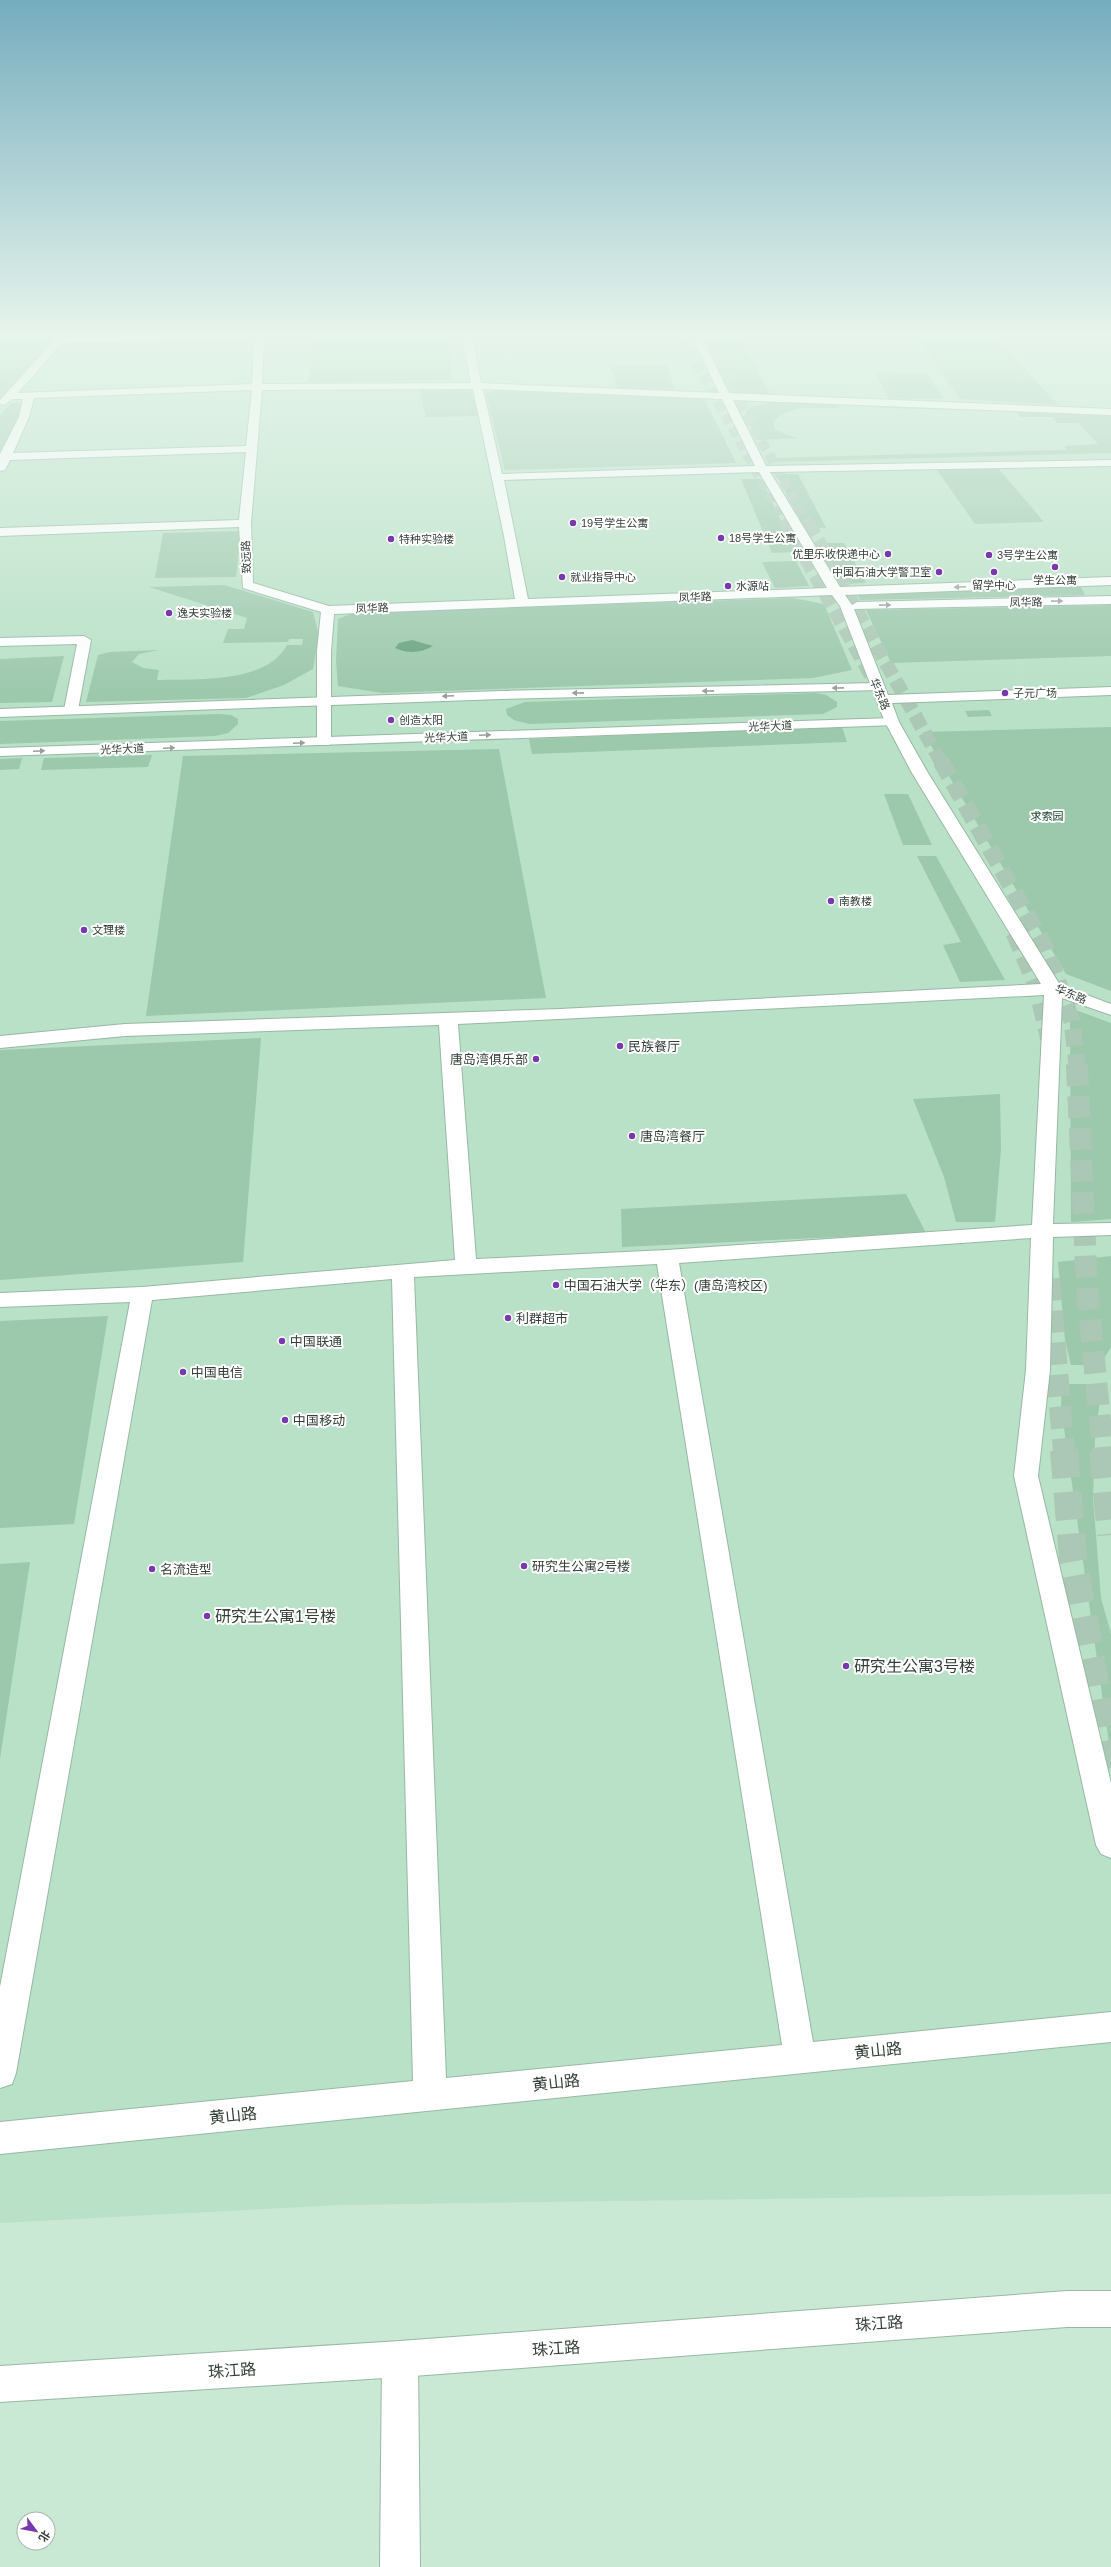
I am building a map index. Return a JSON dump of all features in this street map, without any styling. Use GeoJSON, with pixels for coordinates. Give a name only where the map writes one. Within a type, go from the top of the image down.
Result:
{"type":"FeatureCollection","features":[{"type":"Feature","properties":{"kind":"street"},"geometry":{"type":"LineString","coordinates":[[0,469],[3,457],[40,456]]}},
{"type":"Feature","properties":{"kind":"street","name":"致远路"},"geometry":{"type":"LineString","coordinates":[[250,456],[245,523],[247,585],[328,610]]}},
{"type":"Feature","properties":{"kind":"street"},"geometry":{"type":"LineString","coordinates":[[494,456],[513,542],[522,603]]}},
{"type":"Feature","properties":{"kind":"street","name":"华东路"},"geometry":{"type":"LineString","coordinates":[[755,456],[805,537],[814,558],[846,606],[892,722],[920,773],[1053,988],[1111,1010]]}},
{"type":"Feature","properties":{"kind":"street"},"geometry":{"type":"LineString","coordinates":[[499,477],[762,469],[1111,462]]}},
{"type":"Feature","properties":{"kind":"street"},"geometry":{"type":"LineString","coordinates":[[0,532],[245,523]]}},
{"type":"Feature","properties":{"kind":"street","name":"凤华路"},"geometry":{"type":"LineString","coordinates":[[328,610],[1111,581]]}},
{"type":"Feature","properties":{"kind":"street","name":"凤华路"},"geometry":{"type":"LineString","coordinates":[[846,606],[1111,600]]}},
{"type":"Feature","properties":{"kind":"street"},"geometry":{"type":"LineString","coordinates":[[324,742],[324,700],[328,610]]}},
{"type":"Feature","properties":{"kind":"street"},"geometry":{"type":"LineString","coordinates":[[0,642],[84,640],[71,710]]}},
{"type":"Feature","properties":{"kind":"street"},"geometry":{"type":"LineString","coordinates":[[0,713],[324,700],[1111,691]]}},
{"type":"Feature","properties":{"kind":"street","name":"光华大道"},"geometry":{"type":"LineString","coordinates":[[0,752],[892,722]]}},
{"type":"Feature","properties":{"kind":"street"},"geometry":{"type":"LineString","coordinates":[[0,1042],[125,1030],[448,1019],[1053,988],[1042,1231],[1038,1370],[1026,1476],[1111,1845]]}},
{"type":"Feature","properties":{"kind":"street"},"geometry":{"type":"LineString","coordinates":[[448,1019],[466,1266]]}},
{"type":"Feature","properties":{"kind":"street"},"geometry":{"type":"LineString","coordinates":[[0,1300],[142,1294],[403,1273],[466,1266],[667,1257],[1042,1231],[1111,1229]]}},
{"type":"Feature","properties":{"kind":"street"},"geometry":{"type":"LineString","coordinates":[[667,1257],[800,2058]]}},
{"type":"Feature","properties":{"kind":"street"},"geometry":{"type":"LineString","coordinates":[[403,1273],[430,2095]]}},
{"type":"Feature","properties":{"kind":"street"},"geometry":{"type":"LineString","coordinates":[[0,2073],[142,1294]]}},
{"type":"Feature","properties":{"kind":"street","name":"黄山路"},"geometry":{"type":"LineString","coordinates":[[0,2138],[1111,2027]]}},
{"type":"Feature","properties":{"kind":"street","name":"珠江路"},"geometry":{"type":"LineString","coordinates":[[0,2384],[400,2359],[1067,2309],[1111,2308]]}},
{"type":"Feature","properties":{"kind":"street"},"geometry":{"type":"LineString","coordinates":[[400,2359],[400,2567]]}},
{"type":"Feature","properties":{"kind":"shaded area","name":"中国石油大学（华东）(唐岛湾校区)"},"geometry":{"type":"Polygon","coordinates":[[[0,456],[1111,456],[1111,2194],[340,2205],[0,2223],[0,456]]]}},
{"type":"Feature","properties":{"kind":"shaded area"},"geometry":{"type":"Polygon","coordinates":[[[412,640],[433,646],[414,652],[395,648],[399,643],[412,640]]]}},
{"type":"Feature","properties":{"kind":"green space"},"geometry":{"type":"Polygon","coordinates":[[[501,456],[732,456],[736,463],[505,470],[501,456]]]}},
{"type":"Feature","properties":{"kind":"green space"},"geometry":{"type":"Polygon","coordinates":[[[852,456],[1006,456],[772,462],[771,458],[852,456]]]}},
{"type":"Feature","properties":{"kind":"green space"},"geometry":{"type":"Polygon","coordinates":[[[998,468],[1044,522],[975,524],[937,470],[998,468]]]}},
{"type":"Feature","properties":{"kind":"green space"},"geometry":{"type":"Polygon","coordinates":[[[776,474],[798,474],[826,528],[805,529],[776,474]]]}},
{"type":"Feature","properties":{"kind":"green space"},"geometry":{"type":"Polygon","coordinates":[[[741,479],[761,479],[796,552],[772,553],[741,479]]]}},
{"type":"Feature","properties":{"kind":"green space"},"geometry":{"type":"Polygon","coordinates":[[[241,531],[236,577],[155,578],[163,533],[241,531]]]}},
{"type":"Feature","properties":{"kind":"green space"},"geometry":{"type":"Polygon","coordinates":[[[816,543],[844,543],[866,583],[839,584],[816,543]]]}},
{"type":"Feature","properties":{"kind":"green space"},"geometry":{"type":"Polygon","coordinates":[[[796,561],[809,586],[775,588],[762,562],[796,561]]]}},
{"type":"Feature","properties":{"kind":"green space"},"geometry":{"type":"Polygon","coordinates":[[[224,585],[313,612],[319,636],[313,669],[284,685],[246,698],[86,702],[98,655],[110,652],[159,650],[139,654],[132,662],[143,668],[159,670],[157,680],[190,680],[228,677],[247,673],[263,667],[277,658],[287,645],[302,645],[303,639],[289,639],[288,642],[223,643],[228,629],[244,629],[247,618],[149,587],[224,585]]]}},
{"type":"Feature","properties":{"kind":"green space"},"geometry":{"type":"Polygon","coordinates":[[[1081,587],[1085,595],[860,600],[857,594],[1081,587]]]}},
{"type":"Feature","properties":{"kind":"green space"},"geometry":{"type":"Polygon","coordinates":[[[793,598],[824,604],[852,670],[813,678],[382,693],[338,686],[336,661],[338,619],[353,613],[793,598]]]}},
{"type":"Feature","properties":{"kind":"green space"},"geometry":{"type":"Polygon","coordinates":[[[1111,605],[1111,656],[891,663],[866,610],[1111,605]]]}},
{"type":"Feature","properties":{"kind":"green space"},"geometry":{"type":"Polygon","coordinates":[[[64,656],[52,702],[0,703],[0,659],[64,656]]]}},
{"type":"Feature","properties":{"kind":"green space"},"geometry":{"type":"Polygon","coordinates":[[[816,693],[826,695],[837,702],[837,707],[823,714],[529,724],[514,720],[507,715],[506,709],[525,702],[816,693]]]}},
{"type":"Feature","properties":{"kind":"green space"},"geometry":{"type":"Polygon","coordinates":[[[989,710],[992,716],[968,717],[965,711],[989,710]]]}},
{"type":"Feature","properties":{"kind":"green space"},"geometry":{"type":"Polygon","coordinates":[[[219,714],[231,715],[238,719],[238,724],[228,733],[215,736],[0,744],[0,721],[219,714]]]}},
{"type":"Feature","properties":{"kind":"green space"},"geometry":{"type":"Polygon","coordinates":[[[842,727],[847,742],[532,754],[529,739],[842,727]]]}},
{"type":"Feature","properties":{"kind":"green space","name":"求索园"},"geometry":{"type":"Polygon","coordinates":[[[1111,727],[1111,991],[1066,974],[923,732],[1111,727]]]}},
{"type":"Feature","properties":{"kind":"green space"},"geometry":{"type":"Polygon","coordinates":[[[499,749],[546,998],[146,1016],[183,756],[499,749]]]}},
{"type":"Feature","properties":{"kind":"green space"},"geometry":{"type":"Polygon","coordinates":[[[152,755],[148,767],[41,770],[44,758],[152,755]]]}},
{"type":"Feature","properties":{"kind":"green space"},"geometry":{"type":"Polygon","coordinates":[[[22,758],[19,769],[0,770],[0,759],[22,758]]]}},
{"type":"Feature","properties":{"kind":"green space"},"geometry":{"type":"Polygon","coordinates":[[[884,794],[908,794],[932,845],[903,845],[884,794]]]}},
{"type":"Feature","properties":{"kind":"green space"},"geometry":{"type":"Polygon","coordinates":[[[917,856],[936,856],[1005,980],[960,982],[943,945],[961,942],[917,856]]]}},
{"type":"Feature","properties":{"kind":"green space"},"geometry":{"type":"Polygon","coordinates":[[[1070,1008],[1111,1023],[1111,1219],[1071,1222],[1070,1008]]]}},
{"type":"Feature","properties":{"kind":"green space"},"geometry":{"type":"Polygon","coordinates":[[[261,1038],[243,1262],[0,1280],[0,1050],[261,1038]]]}},
{"type":"Feature","properties":{"kind":"green space"},"geometry":{"type":"Polygon","coordinates":[[[1000,1094],[1001,1149],[995,1222],[956,1222],[944,1177],[913,1099],[1000,1094]]]}},
{"type":"Feature","properties":{"kind":"green space"},"geometry":{"type":"Polygon","coordinates":[[[906,1194],[926,1233],[622,1247],[621,1209],[906,1194]]]}},
{"type":"Feature","properties":{"kind":"green space"},"geometry":{"type":"Polygon","coordinates":[[[1111,1256],[1111,1347],[1100,1365],[1071,1365],[1065,1340],[1058,1262],[1111,1256]]]}},
{"type":"Feature","properties":{"kind":"green space"},"geometry":{"type":"Polygon","coordinates":[[[108,1316],[74,1524],[0,1528],[0,1321],[108,1316]]]}},
{"type":"Feature","properties":{"kind":"green space"},"geometry":{"type":"Polygon","coordinates":[[[1062,1384],[1086,1384],[1101,1394],[1095,1436],[1093,1498],[1101,1598],[1111,1634],[1111,1757],[1061,1407],[1062,1384]]]}},
{"type":"Feature","properties":{"kind":"green space"},"geometry":{"type":"Polygon","coordinates":[[[30,1562],[0,1759],[0,1564],[30,1562]]]}},
{"type":"Feature","properties":{"kind":"tunnel"},"geometry":{"type":"LineString","coordinates":[[748,456],[786,524]]}},
{"type":"Feature","properties":{"kind":"tunnel"},"geometry":{"type":"LineString","coordinates":[[770,456],[808,524]]}},
{"type":"Feature","properties":{"kind":"tunnel"},"geometry":{"type":"LineString","coordinates":[[786,523],[874,681]]}},
{"type":"Feature","properties":{"kind":"tunnel"},"geometry":{"type":"LineString","coordinates":[[808,523],[941,762]]}},
{"type":"Feature","properties":{"kind":"tunnel"},"geometry":{"type":"LineString","coordinates":[[941,761],[1046,949],[1072,1021],[1077,1065]]}},
{"type":"Feature","properties":{"kind":"tunnel"},"geometry":{"type":"LineString","coordinates":[[1014,933],[1036,985],[1049,1040]]}},
{"type":"Feature","properties":{"kind":"tunnel"},"geometry":{"type":"LineString","coordinates":[[1077,1064],[1087,1289],[1103,1451]]}},
{"type":"Feature","properties":{"kind":"tunnel"},"geometry":{"type":"LineString","coordinates":[[1049,1279],[1064,1451]]}},
{"type":"Feature","properties":{"kind":"tunnel"},"geometry":{"type":"LineString","coordinates":[[1064,1450],[1073,1558],[1111,1772]]}},
{"type":"Feature","properties":{"kind":"tunnel"},"geometry":{"type":"LineString","coordinates":[[1103,1450],[1111,1535]]}},
{"type":"Feature","properties":{"kind":"place","name":"19号学生公寓"},"geometry":{"type":"Point","coordinates":[573,523]}},
{"type":"Feature","properties":{"kind":"place","name":"18号学生公寓"},"geometry":{"type":"Point","coordinates":[721,538]}},
{"type":"Feature","properties":{"kind":"place","name":"特种实验楼"},"geometry":{"type":"Point","coordinates":[391,539]}},
{"type":"Feature","properties":{"kind":"place","name":"优里乐收快递中心"},"geometry":{"type":"Point","coordinates":[888,554]}},
{"type":"Feature","properties":{"kind":"place","name":"3号学生公寓"},"geometry":{"type":"Point","coordinates":[989,555]}},
{"type":"Feature","properties":{"kind":"place","name":"学生公寓"},"geometry":{"type":"Point","coordinates":[1055,567]}},
{"type":"Feature","properties":{"kind":"place","name":"中国石油大学警卫室"},"geometry":{"type":"Point","coordinates":[939,572]}},
{"type":"Feature","properties":{"kind":"place","name":"留学中心"},"geometry":{"type":"Point","coordinates":[994,572]}},
{"type":"Feature","properties":{"kind":"place","name":"就业指导中心"},"geometry":{"type":"Point","coordinates":[562,577]}},
{"type":"Feature","properties":{"kind":"place","name":"水源站"},"geometry":{"type":"Point","coordinates":[728,586]}},
{"type":"Feature","properties":{"kind":"place","name":"逸夫实验楼"},"geometry":{"type":"Point","coordinates":[169,613]}},
{"type":"Feature","properties":{"kind":"place","name":"子元广场"},"geometry":{"type":"Point","coordinates":[1005,693]}},
{"type":"Feature","properties":{"kind":"place","name":"创造太阳"},"geometry":{"type":"Point","coordinates":[391,720]}},
{"type":"Feature","properties":{"kind":"place","name":"南教楼"},"geometry":{"type":"Point","coordinates":[831,901]}},
{"type":"Feature","properties":{"kind":"place","name":"文理楼"},"geometry":{"type":"Point","coordinates":[84,930]}},
{"type":"Feature","properties":{"kind":"place","name":"民族餐厅"},"geometry":{"type":"Point","coordinates":[620,1046]}},
{"type":"Feature","properties":{"kind":"place","name":"唐岛湾俱乐部"},"geometry":{"type":"Point","coordinates":[536,1059]}},
{"type":"Feature","properties":{"kind":"place","name":"唐岛湾餐厅"},"geometry":{"type":"Point","coordinates":[632,1136]}},
{"type":"Feature","properties":{"kind":"place","name":"中国石油大学（华东）(唐岛湾校区)"},"geometry":{"type":"Point","coordinates":[556,1285]}},
{"type":"Feature","properties":{"kind":"place","name":"利群超市"},"geometry":{"type":"Point","coordinates":[508,1318]}},
{"type":"Feature","properties":{"kind":"place","name":"中国联通"},"geometry":{"type":"Point","coordinates":[282,1341]}},
{"type":"Feature","properties":{"kind":"place","name":"中国电信"},"geometry":{"type":"Point","coordinates":[183,1372]}},
{"type":"Feature","properties":{"kind":"place","name":"中国移动"},"geometry":{"type":"Point","coordinates":[285,1420]}},
{"type":"Feature","properties":{"kind":"place","name":"研究生公寓2号楼"},"geometry":{"type":"Point","coordinates":[524,1566]}},
{"type":"Feature","properties":{"kind":"place","name":"名流造型"},"geometry":{"type":"Point","coordinates":[152,1569]}},
{"type":"Feature","properties":{"kind":"place","name":"研究生公寓1号楼"},"geometry":{"type":"Point","coordinates":[207,1616]}},
{"type":"Feature","properties":{"kind":"place","name":"研究生公寓3号楼"},"geometry":{"type":"Point","coordinates":[846,1666]}}]}
